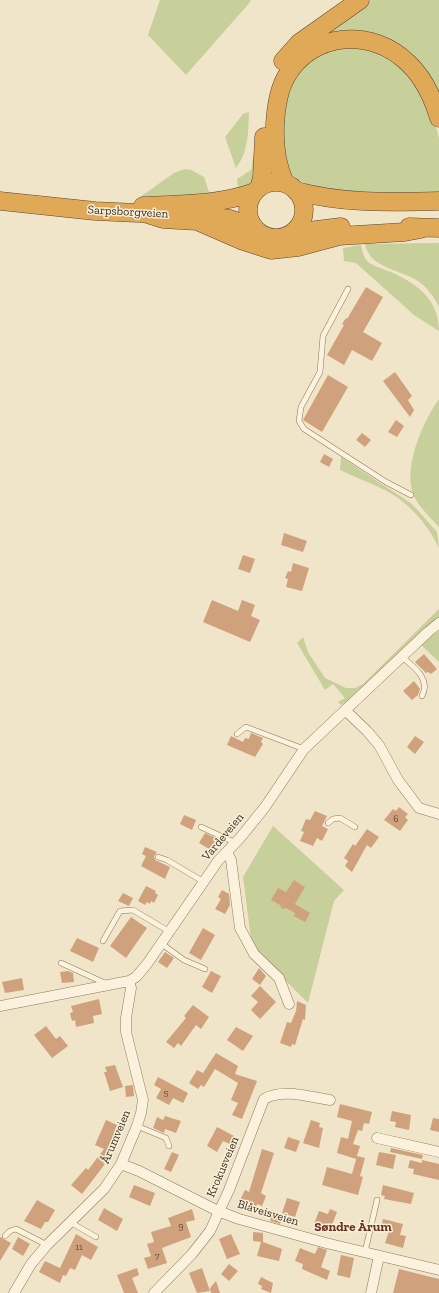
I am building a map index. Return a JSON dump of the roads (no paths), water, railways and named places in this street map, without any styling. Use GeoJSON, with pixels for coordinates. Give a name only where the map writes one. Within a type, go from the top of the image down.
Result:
{"type":"FeatureCollection","features":[{"type":"Feature","properties":{"kind":"highway"},"geometry":{"type":"LineString","coordinates":[[360,0],[299,43],[278,67],[270,86],[266,103],[262,178],[249,206],[249,214],[255,228],[261,234],[277,238],[292,233],[333,227],[404,227],[421,229]]}},
{"type":"Feature","properties":{"kind":"highway"},"geometry":{"type":"LineString","coordinates":[[292,233],[298,227],[304,213],[304,205],[279,170],[275,147],[276,110],[279,94],[285,78],[293,66],[304,55],[331,41],[354,38],[378,44],[394,52],[407,62],[418,74],[432,98],[439,118]]}},
{"type":"Feature","properties":{"kind":"highway"},"geometry":{"type":"LineString","coordinates":[[257,190],[272,183],[331,199],[359,202],[433,201]]}},
{"type":"Feature","properties":{"kind":"highway","name":"Sarpsborgveien"},"geometry":{"type":"LineString","coordinates":[[0,193],[57,200],[142,206],[206,204],[240,197],[257,190]]}},
{"type":"Feature","properties":{"kind":"highway","name":"Sarpsborgveien"},"geometry":{"type":"LineString","coordinates":[[0,201],[95,211],[219,216],[255,228]]}},
{"type":"Feature","properties":{"kind":"highway"},"geometry":{"type":"LineString","coordinates":[[147,214],[163,219],[197,222],[250,244],[272,250],[292,248],[339,236],[439,228]]}},
{"type":"Feature","properties":{"kind":"street","name":"Vardeveien"},"geometry":{"type":"LineString","coordinates":[[0,1006],[129,981],[136,977],[148,964],[218,861],[236,843],[265,807],[304,749],[439,624]]}},
{"type":"Feature","properties":{"kind":"street"},"geometry":{"type":"LineString","coordinates":[[345,710],[379,745],[398,780],[419,808],[439,814]]}},
{"type":"Feature","properties":{"kind":"street"},"geometry":{"type":"LineString","coordinates":[[227,852],[231,860],[240,928],[254,954],[279,978],[289,1004]]}},
{"type":"Feature","properties":{"kind":"street","name":"Årumveien"},"geometry":{"type":"LineString","coordinates":[[14,1293],[31,1264],[47,1245],[104,1189],[121,1164],[142,1113],[142,1089],[126,1032],[126,1018],[131,988],[129,981]]}},
{"type":"Feature","properties":{"kind":"street","name":"Krokusveien"},"geometry":{"type":"LineString","coordinates":[[154,1293],[192,1254],[210,1231],[229,1190],[264,1099],[270,1095],[281,1093],[330,1100]]}},
{"type":"Feature","properties":{"kind":"street"},"geometry":{"type":"LineString","coordinates":[[377,1138],[439,1152]]}},
{"type":"Feature","properties":{"kind":"street","name":"Blåveisveien"},"geometry":{"type":"LineString","coordinates":[[121,1164],[139,1171],[218,1211],[296,1235],[439,1270]]}},
{"type":"Feature","properties":{"kind":"street"},"geometry":{"type":"LineString","coordinates":[[371,1293],[379,1256]]}},
{"type":"Feature","properties":{"kind":"lane"},"geometry":{"type":"LineString","coordinates":[[348,289],[323,336],[320,372],[300,407],[299,421],[304,429],[386,482],[411,495]]}},
{"type":"Feature","properties":{"kind":"lane"},"geometry":{"type":"LineString","coordinates":[[402,657],[421,674],[424,679],[426,687],[422,696]]}},
{"type":"Feature","properties":{"kind":"lane"},"geometry":{"type":"LineString","coordinates":[[237,734],[246,727],[304,749]]}},
{"type":"Feature","properties":{"kind":"lane"},"geometry":{"type":"LineString","coordinates":[[328,823],[333,819],[340,818],[355,827]]}},
{"type":"Feature","properties":{"kind":"lane"},"geometry":{"type":"LineString","coordinates":[[201,827],[236,843]]}},
{"type":"Feature","properties":{"kind":"lane"},"geometry":{"type":"LineString","coordinates":[[158,857],[167,860],[204,882]]}},
{"type":"Feature","properties":{"kind":"lane"},"geometry":{"type":"LineString","coordinates":[[102,941],[120,911],[133,910],[170,932]]}},
{"type":"Feature","properties":{"kind":"lane"},"geometry":{"type":"LineString","coordinates":[[162,944],[184,960],[205,969]]}},
{"type":"Feature","properties":{"kind":"lane"},"geometry":{"type":"LineString","coordinates":[[61,963],[110,985]]}},
{"type":"Feature","properties":{"kind":"lane"},"geometry":{"type":"LineString","coordinates":[[137,1126],[166,1138],[169,1146]]}},
{"type":"Feature","properties":{"kind":"lane"},"geometry":{"type":"LineString","coordinates":[[365,1252],[377,1200]]}},
{"type":"Feature","properties":{"kind":"lane"},"geometry":{"type":"LineString","coordinates":[[70,1222],[96,1237]]}},
{"type":"Feature","properties":{"kind":"lane"},"geometry":{"type":"LineString","coordinates":[[5,1236],[10,1231],[16,1229],[47,1245]]}},
{"type":"Feature","properties":{"kind":"district","name":"Søndre Årum"},"geometry":{"type":"Point","coordinates":[353,1227]}}]}
